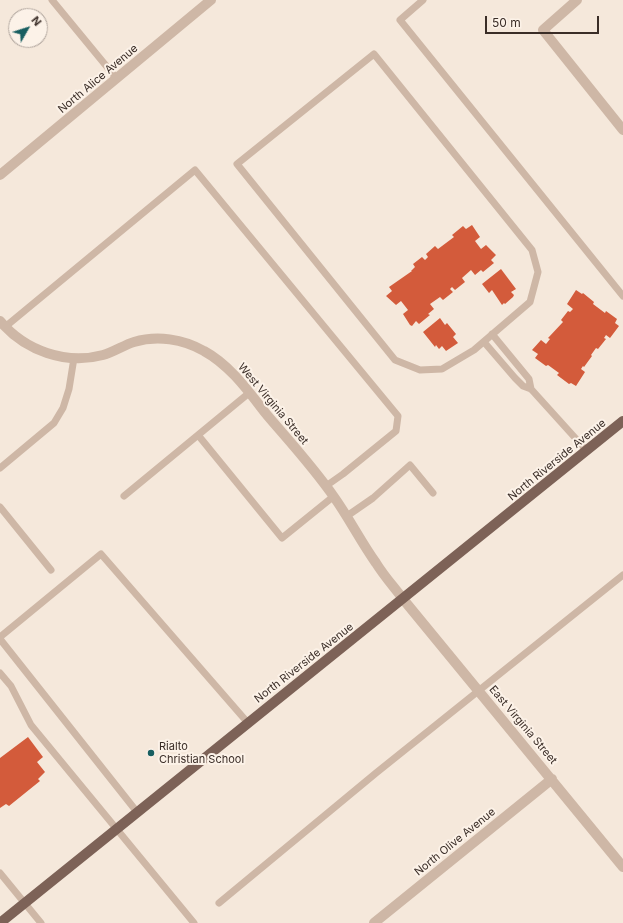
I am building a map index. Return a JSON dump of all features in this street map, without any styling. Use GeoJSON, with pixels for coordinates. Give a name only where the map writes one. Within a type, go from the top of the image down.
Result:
{"type":"FeatureCollection","features":[{"type":"Feature","properties":{"kind":"main road","name":"North Riverside Avenue"},"geometry":{"type":"LineString","coordinates":[[0,923],[623,421]]}},
{"type":"Feature","properties":{"kind":"street","name":"North Alice Avenue"},"geometry":{"type":"LineString","coordinates":[[0,176],[211,0]]}},
{"type":"Feature","properties":{"kind":"street"},"geometry":{"type":"LineString","coordinates":[[577,0],[542,30],[623,130]]}},
{"type":"Feature","properties":{"kind":"street","name":"West Virginia Street"},"geometry":{"type":"LineString","coordinates":[[2,324],[24,343],[58,356],[74,358],[104,354],[134,342],[154,338],[177,340],[191,344],[205,351],[231,372],[326,486],[347,516],[376,563],[404,599]]}},
{"type":"Feature","properties":{"kind":"street","name":"East Virginia Street"},"geometry":{"type":"LineString","coordinates":[[404,599],[623,868]]}},
{"type":"Feature","properties":{"kind":"street","name":"North Olive Avenue"},"geometry":{"type":"LineString","coordinates":[[374,923],[552,779]]}},
{"type":"Feature","properties":{"kind":"lane"},"geometry":{"type":"LineString","coordinates":[[52,0],[117,79]]}},
{"type":"Feature","properties":{"kind":"lane"},"geometry":{"type":"LineString","coordinates":[[423,0],[400,20],[623,296]]}},
{"type":"Feature","properties":{"kind":"lane"},"geometry":{"type":"LineString","coordinates":[[374,54],[532,250],[538,272],[530,302],[492,334],[474,350],[442,369],[420,370],[395,360],[237,164],[374,54]]}},
{"type":"Feature","properties":{"kind":"lane"},"geometry":{"type":"LineString","coordinates":[[2,324],[195,170],[398,416],[396,431],[326,486]]}},
{"type":"Feature","properties":{"kind":"lane"},"geometry":{"type":"LineString","coordinates":[[492,334],[529,379],[532,389],[586,451]]}},
{"type":"Feature","properties":{"kind":"lane"},"geometry":{"type":"LineString","coordinates":[[484,342],[523,386],[532,389]]}},
{"type":"Feature","properties":{"kind":"lane"},"geometry":{"type":"LineString","coordinates":[[0,468],[54,423],[63,408],[69,390],[74,358]]}},
{"type":"Feature","properties":{"kind":"lane"},"geometry":{"type":"LineString","coordinates":[[124,496],[249,393]]}},
{"type":"Feature","properties":{"kind":"lane"},"geometry":{"type":"LineString","coordinates":[[198,435],[282,538],[334,496]]}},
{"type":"Feature","properties":{"kind":"lane"},"geometry":{"type":"LineString","coordinates":[[347,516],[373,498],[410,466],[433,493]]}},
{"type":"Feature","properties":{"kind":"lane"},"geometry":{"type":"LineString","coordinates":[[0,507],[51,570]]}},
{"type":"Feature","properties":{"kind":"lane"},"geometry":{"type":"LineString","coordinates":[[136,812],[0,638],[101,554],[248,723]]}},
{"type":"Feature","properties":{"kind":"lane"},"geometry":{"type":"LineString","coordinates":[[219,902],[478,690],[623,575]]}},
{"type":"Feature","properties":{"kind":"lane"},"geometry":{"type":"LineString","coordinates":[[0,673],[11,686],[31,725],[194,923]]}},
{"type":"Feature","properties":{"kind":"lane"},"geometry":{"type":"LineString","coordinates":[[0,873],[41,923]]}},
{"type":"Feature","properties":{"kind":"building"},"geometry":{"type":"Polygon","coordinates":[[[472,225],[480,237],[475,241],[481,249],[486,245],[496,255],[491,260],[494,263],[483,272],[481,270],[475,275],[471,270],[462,278],[465,282],[455,290],[452,287],[450,289],[453,292],[443,300],[440,297],[430,304],[434,309],[428,314],[430,315],[419,324],[416,321],[412,326],[410,325],[403,314],[408,310],[401,301],[396,305],[386,296],[392,291],[389,287],[412,271],[415,267],[413,264],[422,257],[425,260],[428,257],[426,254],[435,246],[438,249],[454,237],[452,235],[463,226],[466,229],[472,225]]]}},
{"type":"Feature","properties":{"kind":"building"},"geometry":{"type":"Polygon","coordinates":[[[501,269],[516,289],[511,292],[514,295],[513,297],[502,305],[492,290],[489,293],[482,284],[501,269]]]}},
{"type":"Feature","properties":{"kind":"building"},"geometry":{"type":"Polygon","coordinates":[[[576,290],[582,294],[583,293],[594,302],[593,304],[605,313],[606,311],[617,319],[615,323],[619,326],[610,338],[606,335],[604,338],[606,339],[598,349],[596,348],[591,355],[592,356],[584,367],[583,366],[581,369],[585,372],[576,386],[571,383],[569,384],[557,375],[559,373],[535,358],[538,354],[532,350],[541,340],[546,344],[550,339],[548,338],[563,322],[561,320],[568,311],[570,312],[573,309],[567,304],[576,290]]]}},
{"type":"Feature","properties":{"kind":"building"},"geometry":{"type":"Polygon","coordinates":[[[440,318],[445,325],[447,323],[456,334],[453,337],[458,343],[446,351],[442,346],[439,349],[436,345],[435,347],[423,332],[440,318]]]}},
{"type":"Feature","properties":{"kind":"building"},"geometry":{"type":"Polygon","coordinates":[[[28,737],[43,757],[37,762],[45,772],[38,779],[40,781],[9,806],[6,804],[0,808],[0,758],[28,737]]]}},
{"type":"Feature","properties":{"kind":"place","name":"Rialto Christian School"},"geometry":{"type":"Point","coordinates":[151,753]}}]}
